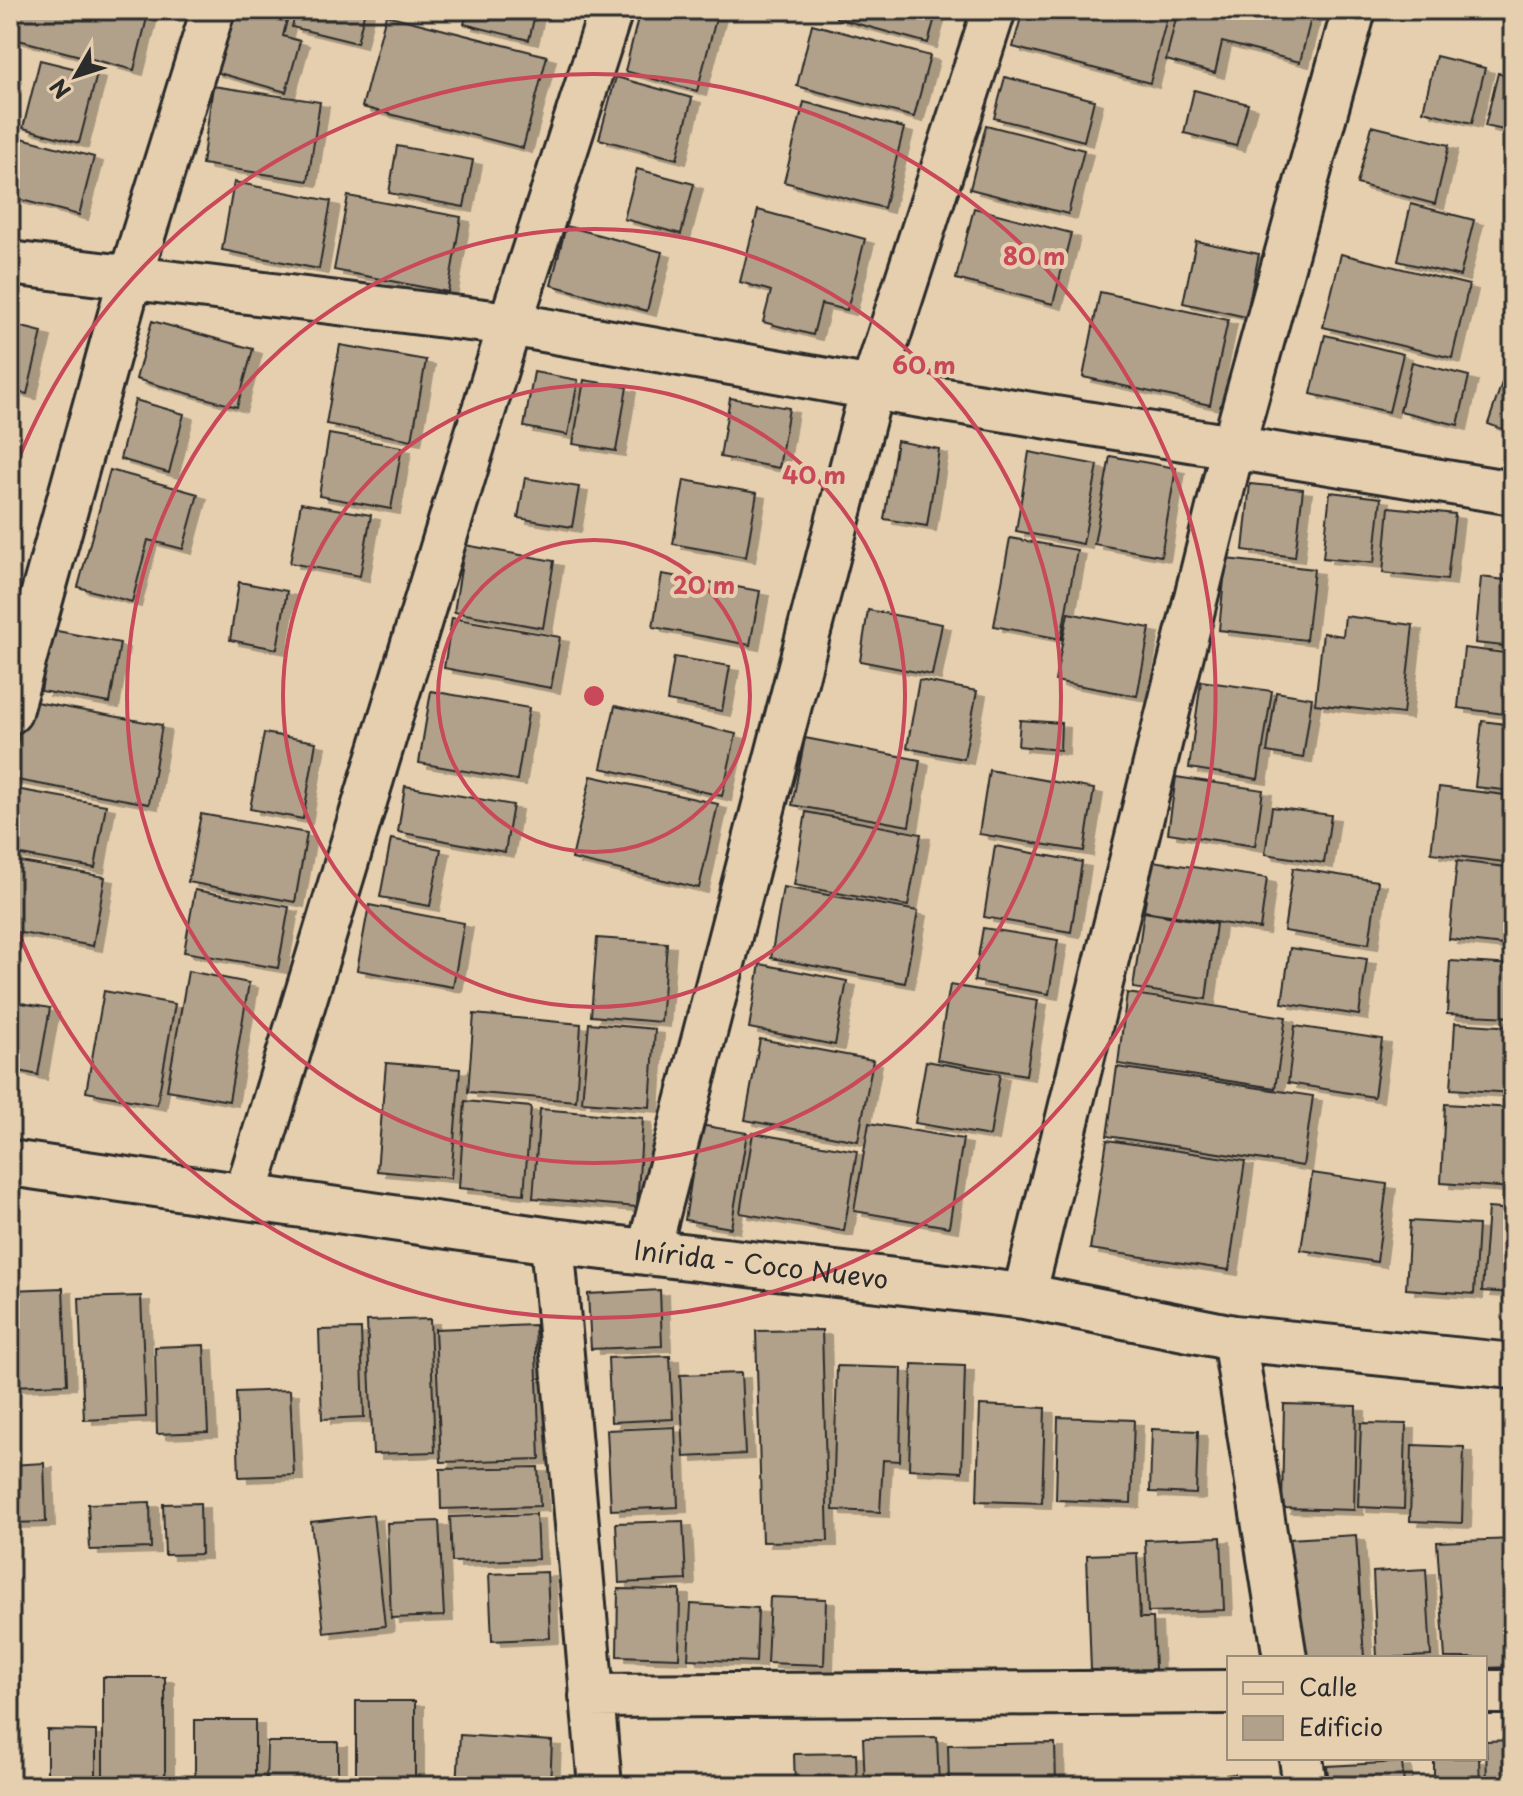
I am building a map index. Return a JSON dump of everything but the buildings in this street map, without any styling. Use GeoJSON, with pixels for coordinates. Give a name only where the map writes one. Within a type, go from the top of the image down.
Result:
{"type":"FeatureCollection","features":[{"type":"Feature","properties":{"kind":"street"},"geometry":{"type":"LineString","coordinates":[[10,712],[130,278],[213,10]]}},
{"type":"Feature","properties":{"kind":"street"},"geometry":{"type":"LineString","coordinates":[[245,1197],[510,324],[611,10]]}},
{"type":"Feature","properties":{"kind":"street"},"geometry":{"type":"LineString","coordinates":[[648,1253],[872,388],[994,10]]}},
{"type":"Feature","properties":{"kind":"street"},"geometry":{"type":"LineString","coordinates":[[1024,1296],[1233,447],[1354,10]]}},
{"type":"Feature","properties":{"kind":"street"},"geometry":{"type":"LineString","coordinates":[[10,263],[510,324],[872,388],[1513,493]]}},
{"type":"Feature","properties":{"kind":"street","name":"Inírida - Coco Nuevo"},"geometry":{"type":"LineString","coordinates":[[10,1163],[552,1241],[1024,1296],[1234,1338],[1513,1366]]}},
{"type":"Feature","properties":{"kind":"street"},"geometry":{"type":"LineString","coordinates":[[552,1241],[600,1786]]}},
{"type":"Feature","properties":{"kind":"street"},"geometry":{"type":"LineString","coordinates":[[1234,1338],[1285,1656]]}},
{"type":"Feature","properties":{"kind":"street"},"geometry":{"type":"LineString","coordinates":[[591,1696],[1227,1692]]}},
{"type":"Feature","properties":{"kind":"street"},"geometry":{"type":"LineString","coordinates":[[1487,1692],[1513,1692]]}},
{"type":"Feature","properties":{"kind":"street"},"geometry":{"type":"LineString","coordinates":[[1301,1760],[1305,1786]]}}]}
